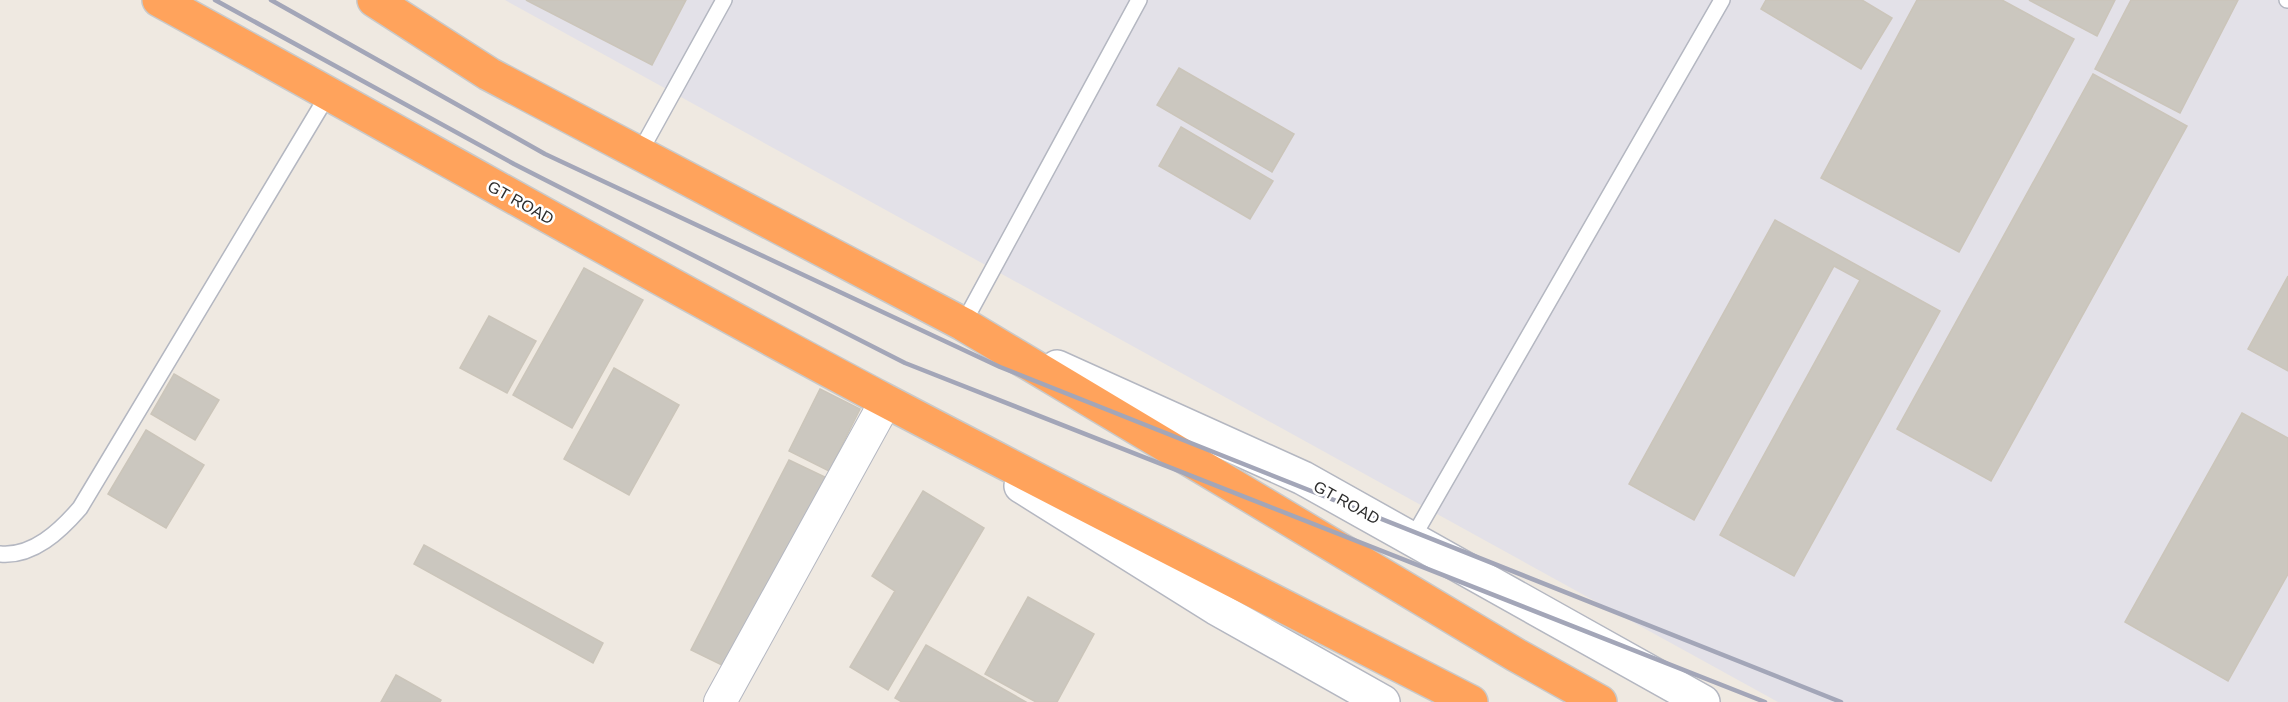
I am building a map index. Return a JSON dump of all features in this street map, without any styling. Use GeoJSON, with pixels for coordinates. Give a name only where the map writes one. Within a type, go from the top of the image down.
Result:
{"type":"FeatureCollection","features":[{"type":"Feature","properties":{"kind":"highway","name":"GT ROAD"},"geometry":{"type":"LineString","coordinates":[[159,0],[329,93],[434,154],[886,400],[1471,702]]}},
{"type":"Feature","properties":{"kind":"highway","name":"GT ROAD"},"geometry":{"type":"LineString","coordinates":[[390,4],[489,74],[970,328],[1516,655],[1600,702]]}},
{"type":"Feature","properties":{"kind":"main road","name":"GT ROAD"},"geometry":{"type":"LineString","coordinates":[[970,328],[1303,478],[1703,702]]}},
{"type":"Feature","properties":{"kind":"main road","name":"GT ROAD"},"geometry":{"type":"LineString","coordinates":[[886,400],[1216,608],[1383,702]]}},
{"type":"Feature","properties":{"kind":"street"},"geometry":{"type":"LineString","coordinates":[[720,702],[886,400]]}},
{"type":"Feature","properties":{"kind":"lane"},"geometry":{"type":"LineString","coordinates":[[640,152],[724,0]]}},
{"type":"Feature","properties":{"kind":"lane"},"geometry":{"type":"LineString","coordinates":[[970,328],[1139,0]]}},
{"type":"Feature","properties":{"kind":"lane"},"geometry":{"type":"LineString","coordinates":[[1412,539],[1722,0]]}},
{"type":"Feature","properties":{"kind":"lane"},"geometry":{"type":"LineString","coordinates":[[0,554],[33,547],[59,533],[80,508],[329,93]]}},
{"type":"Feature","properties":{"kind":"shaded area"},"geometry":{"type":"Polygon","coordinates":[[[505,0],[2288,0],[2288,702],[1778,702],[505,0]]]}},
{"type":"Feature","properties":{"kind":"building"},"geometry":{"type":"Polygon","coordinates":[[[526,0],[686,0],[652,65],[526,0]]]}},
{"type":"Feature","properties":{"kind":"building"},"geometry":{"type":"Polygon","coordinates":[[[1766,0],[1862,0],[1892,18],[1861,69],[1761,9],[1766,0]]]}},
{"type":"Feature","properties":{"kind":"building"},"geometry":{"type":"Polygon","coordinates":[[[1917,0],[2002,0],[2074,39],[1959,252],[1821,178],[1917,0]]]}},
{"type":"Feature","properties":{"kind":"building"},"geometry":{"type":"Polygon","coordinates":[[[2029,0],[2115,0],[2097,36],[2029,0]]]}},
{"type":"Feature","properties":{"kind":"building"},"geometry":{"type":"Polygon","coordinates":[[[2131,0],[2238,0],[2180,113],[2095,69],[2131,0]]]}},
{"type":"Feature","properties":{"kind":"building"},"geometry":{"type":"Polygon","coordinates":[[[1179,68],[1294,134],[1272,172],[1157,105],[1179,68]]]}},
{"type":"Feature","properties":{"kind":"building"},"geometry":{"type":"Polygon","coordinates":[[[2093,74],[2187,126],[1991,481],[1897,429],[2093,74]]]}},
{"type":"Feature","properties":{"kind":"building"},"geometry":{"type":"Polygon","coordinates":[[[1181,127],[1273,181],[1250,219],[1159,166],[1181,127]]]}},
{"type":"Feature","properties":{"kind":"building"},"geometry":{"type":"Polygon","coordinates":[[[1775,220],[1940,311],[1794,576],[1720,535],[1860,280],[1834,266],[1694,520],[1629,484],[1775,220]]]}},
{"type":"Feature","properties":{"kind":"building"},"geometry":{"type":"Polygon","coordinates":[[[584,268],[643,300],[572,428],[513,395],[584,268]]]}},
{"type":"Feature","properties":{"kind":"building"},"geometry":{"type":"Polygon","coordinates":[[[2288,276],[2288,371],[2248,349],[2288,276]]]}},
{"type":"Feature","properties":{"kind":"building"},"geometry":{"type":"Polygon","coordinates":[[[489,316],[536,341],[507,393],[460,368],[489,316]]]}},
{"type":"Feature","properties":{"kind":"building"},"geometry":{"type":"Polygon","coordinates":[[[614,368],[679,405],[629,495],[564,459],[614,368]]]}},
{"type":"Feature","properties":{"kind":"building"},"geometry":{"type":"Polygon","coordinates":[[[174,374],[219,400],[195,440],[151,414],[174,374]]]}},
{"type":"Feature","properties":{"kind":"building"},"geometry":{"type":"Polygon","coordinates":[[[820,389],[860,409],[829,471],[789,451],[820,389]]]}},
{"type":"Feature","properties":{"kind":"building"},"geometry":{"type":"Polygon","coordinates":[[[2242,413],[2288,438],[2288,574],[2228,681],[2125,622],[2242,413]]]}},
{"type":"Feature","properties":{"kind":"building"},"geometry":{"type":"Polygon","coordinates":[[[146,430],[204,465],[166,528],[108,494],[146,430]]]}},
{"type":"Feature","properties":{"kind":"building"},"geometry":{"type":"Polygon","coordinates":[[[789,460],[825,477],[728,668],[691,650],[789,460]]]}},
{"type":"Feature","properties":{"kind":"building"},"geometry":{"type":"Polygon","coordinates":[[[923,491],[984,528],[888,690],[850,667],[895,591],[872,576],[923,491]]]}},
{"type":"Feature","properties":{"kind":"building"},"geometry":{"type":"Polygon","coordinates":[[[424,545],[603,643],[593,663],[414,564],[424,545]]]}},
{"type":"Feature","properties":{"kind":"building"},"geometry":{"type":"Polygon","coordinates":[[[1028,597],[1094,634],[1057,702],[1036,702],[985,674],[1028,597]]]}},
{"type":"Feature","properties":{"kind":"building"},"geometry":{"type":"Polygon","coordinates":[[[926,645],[1026,702],[902,702],[895,698],[926,645]]]}},
{"type":"Feature","properties":{"kind":"building"},"geometry":{"type":"Polygon","coordinates":[[[396,675],[441,700],[440,702],[381,702],[396,675]]]}},
{"type":"Feature","properties":{"kind":"railway"},"geometry":{"type":"LineString","coordinates":[[215,0],[514,164],[905,363],[1765,702]]}},
{"type":"Feature","properties":{"kind":"railway"},"geometry":{"type":"LineString","coordinates":[[271,0],[545,154],[1000,367],[1841,702]]}}]}
